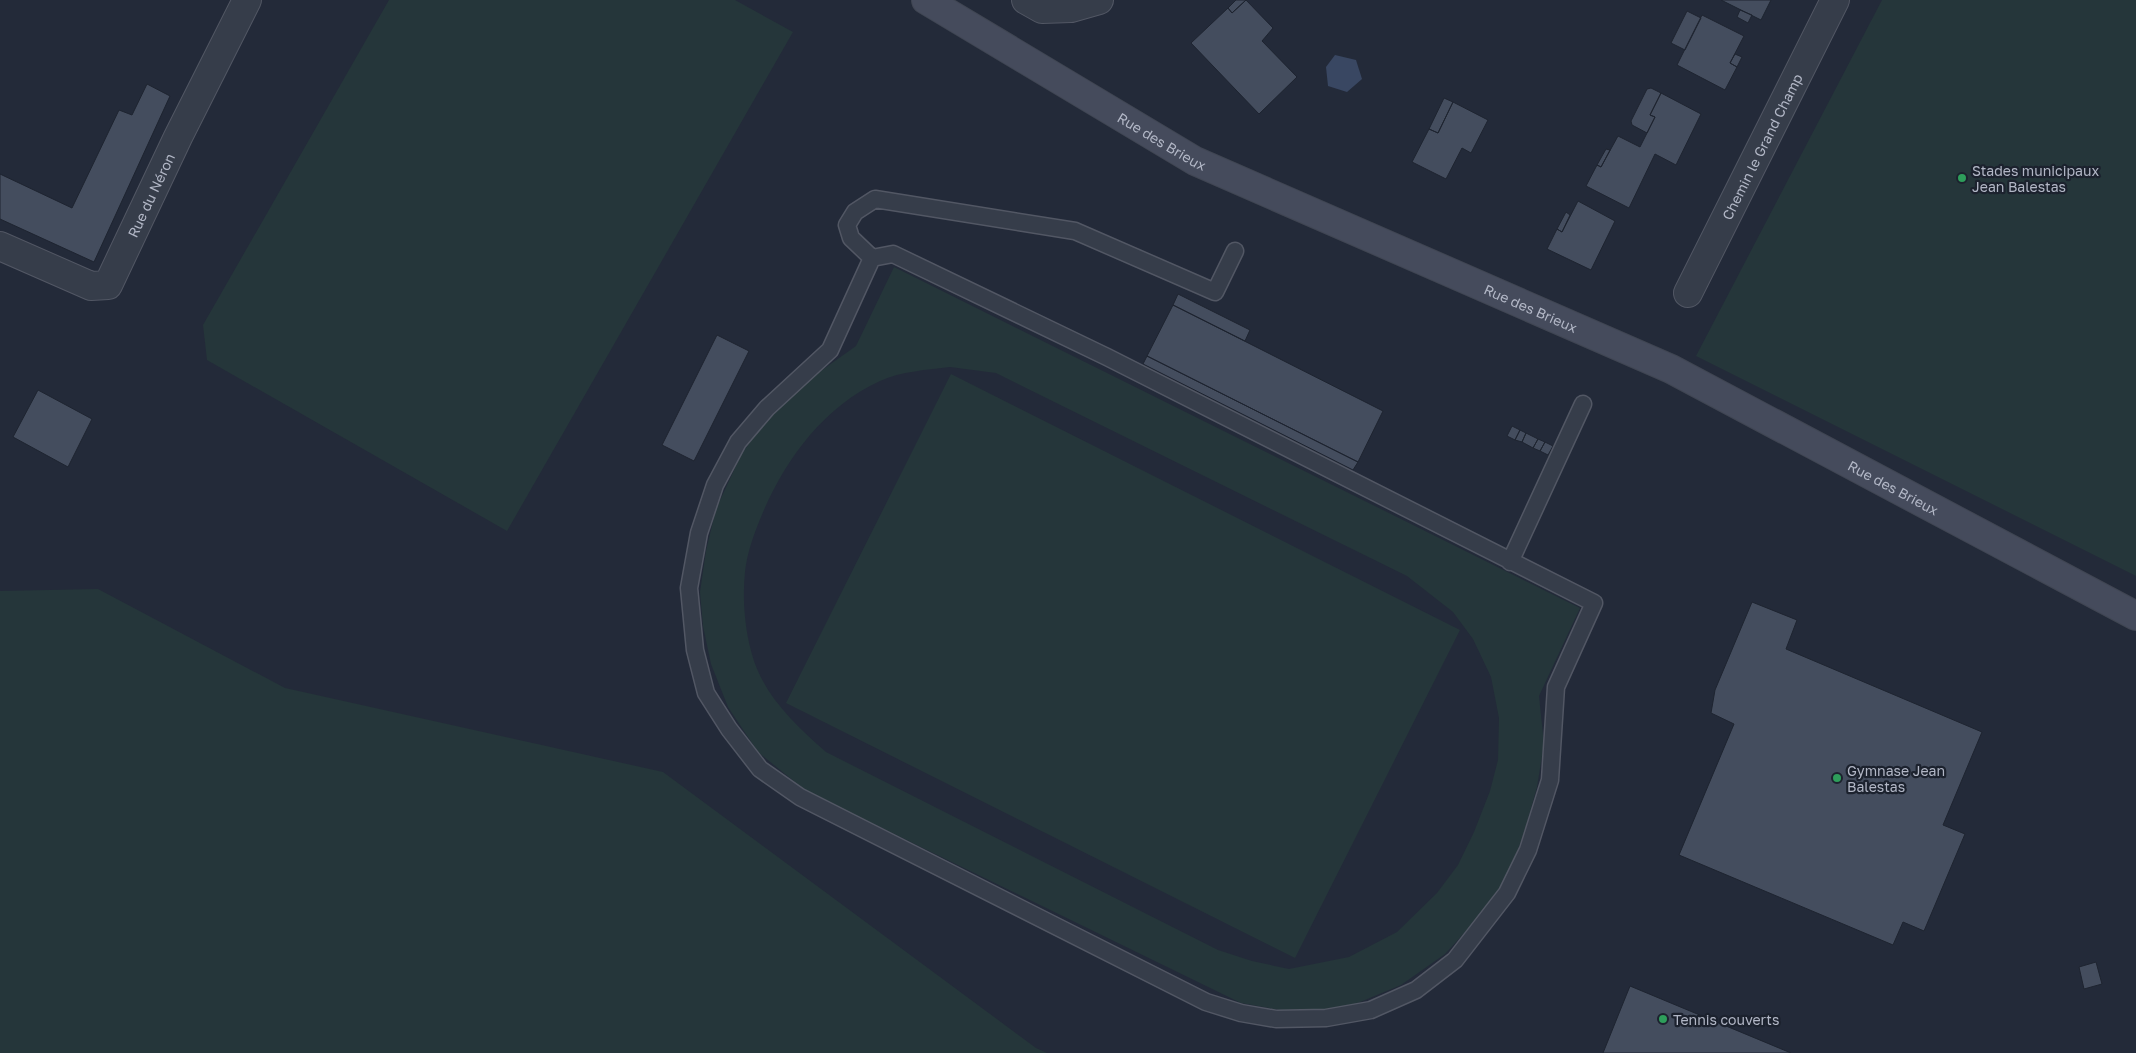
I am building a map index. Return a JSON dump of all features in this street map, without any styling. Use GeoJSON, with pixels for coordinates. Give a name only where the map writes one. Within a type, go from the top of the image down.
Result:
{"type":"FeatureCollection","features":[{"type":"Feature","properties":{"kind":"street","name":"Rue du Néron"},"geometry":{"type":"LineString","coordinates":[[0,246],[91,286],[108,285],[178,137],[247,0]]}},
{"type":"Feature","properties":{"kind":"street","name":"Rue des Brieux"},"geometry":{"type":"LineString","coordinates":[[926,0],[1195,161],[1671,369],[2136,616]]}},
{"type":"Feature","properties":{"kind":"street"},"geometry":{"type":"LineString","coordinates":[[1026,0],[1042,9],[1071,8],[1099,0]]}},
{"type":"Feature","properties":{"kind":"street","name":"Chemin le Grand Champ"},"geometry":{"type":"LineString","coordinates":[[1688,293],[1834,0]]}},
{"type":"Feature","properties":{"kind":"lane"},"geometry":{"type":"LineString","coordinates":[[872,258],[851,238],[848,225],[855,212],[875,199],[1074,231],[1215,292],[1235,252]]}},
{"type":"Feature","properties":{"kind":"lane"},"geometry":{"type":"LineString","coordinates":[[893,254],[1107,357],[1594,603],[1556,687],[1550,780],[1528,850],[1507,893],[1455,960],[1416,990],[1371,1010],[1326,1018],[1276,1019],[1241,1013],[1206,1002],[800,797],[760,769],[729,730],[706,693],[696,650],[689,588],[699,533],[715,485],[738,442],[767,408],[830,350],[872,258],[893,254]]}},
{"type":"Feature","properties":{"kind":"lane"},"geometry":{"type":"LineString","coordinates":[[1510,562],[1583,404]]}},
{"type":"Feature","properties":{"kind":"shaded area"},"geometry":{"type":"Polygon","coordinates":[[[389,0],[735,0],[793,32],[507,531],[207,360],[203,325],[389,0]]]}},
{"type":"Feature","properties":{"kind":"shaded area","name":"Stades municipaux Jean Balestas"},"geometry":{"type":"Polygon","coordinates":[[[1882,0],[2136,0],[2136,576],[1696,356],[1882,0]]]}},
{"type":"Feature","properties":{"kind":"shaded area"},"geometry":{"type":"Polygon","coordinates":[[[894,267],[1580,608],[1539,696],[1544,744],[1537,787],[1524,833],[1507,879],[1478,918],[1445,954],[1401,985],[1353,1005],[1302,1014],[1241,1003],[806,791],[758,752],[728,707],[711,664],[703,626],[700,592],[706,551],[716,509],[741,455],[766,419],[801,385],[856,346],[894,267]],[[950,367],[915,371],[880,381],[859,392],[841,405],[823,421],[794,456],[770,496],[761,517],[751,544],[745,572],[745,617],[748,639],[760,675],[775,700],[794,722],[826,752],[1218,950],[1252,961],[1289,969],[1349,957],[1397,932],[1437,893],[1458,865],[1474,832],[1490,791],[1498,760],[1499,718],[1491,677],[1473,639],[1453,612],[1407,576],[996,373],[950,367]]]}},
{"type":"Feature","properties":{"kind":"shaded area"},"geometry":{"type":"Polygon","coordinates":[[[951,374],[1460,630],[1295,958],[786,703],[951,374]]]}},
{"type":"Feature","properties":{"kind":"shaded area"},"geometry":{"type":"Polygon","coordinates":[[[98,589],[285,688],[663,772],[1036,1048],[1047,1053],[0,1053],[0,591],[98,589]]]}},
{"type":"Feature","properties":{"kind":"water"},"geometry":{"type":"Polygon","coordinates":[[[1335,55],[1356,60],[1362,79],[1347,92],[1328,86],[1326,67],[1335,55]]]}},
{"type":"Feature","properties":{"kind":"building"},"geometry":{"type":"Polygon","coordinates":[[[1236,0],[1246,0],[1232,13],[1228,8],[1236,0]]]}},
{"type":"Feature","properties":{"kind":"building"},"geometry":{"type":"Polygon","coordinates":[[[1246,0],[1273,28],[1262,41],[1297,77],[1259,114],[1191,43],[1228,8],[1232,13],[1246,0]]]}},
{"type":"Feature","properties":{"kind":"building"},"geometry":{"type":"Polygon","coordinates":[[[1721,0],[1771,0],[1761,20],[1721,0]]]}},
{"type":"Feature","properties":{"kind":"building"},"geometry":{"type":"Polygon","coordinates":[[[1740,10],[1752,15],[1748,23],[1737,17],[1740,10]]]}},
{"type":"Feature","properties":{"kind":"building"},"geometry":{"type":"Polygon","coordinates":[[[1687,11],[1701,18],[1685,50],[1671,43],[1687,11]]]}},
{"type":"Feature","properties":{"kind":"building"},"geometry":{"type":"Polygon","coordinates":[[[1702,15],[1744,36],[1730,63],[1737,67],[1725,90],[1677,65],[1702,15]]]}},
{"type":"Feature","properties":{"kind":"building"},"geometry":{"type":"Polygon","coordinates":[[[1735,54],[1742,57],[1737,67],[1730,63],[1735,54]]]}},
{"type":"Feature","properties":{"kind":"building"},"geometry":{"type":"Polygon","coordinates":[[[147,84],[170,96],[94,262],[0,219],[0,174],[72,208],[119,110],[132,115],[147,84]]]}},
{"type":"Feature","properties":{"kind":"building"},"geometry":{"type":"Polygon","coordinates":[[[1651,88],[1661,93],[1650,115],[1655,117],[1647,133],[1632,125],[1631,121],[1647,89],[1651,88]]]}},
{"type":"Feature","properties":{"kind":"building"},"geometry":{"type":"Polygon","coordinates":[[[1661,93],[1701,114],[1676,165],[1655,154],[1629,208],[1586,186],[1597,165],[1601,167],[1618,136],[1640,147],[1655,117],[1650,115],[1661,93]]]}},
{"type":"Feature","properties":{"kind":"building"},"geometry":{"type":"Polygon","coordinates":[[[1444,98],[1453,102],[1438,133],[1429,129],[1444,98]]]}},
{"type":"Feature","properties":{"kind":"building"},"geometry":{"type":"Polygon","coordinates":[[[1453,102],[1488,120],[1471,153],[1462,148],[1446,179],[1412,162],[1429,129],[1438,133],[1453,102]]]}},
{"type":"Feature","properties":{"kind":"building"},"geometry":{"type":"Polygon","coordinates":[[[1606,149],[1610,150],[1601,167],[1597,165],[1606,149]]]}},
{"type":"Feature","properties":{"kind":"building"},"geometry":{"type":"Polygon","coordinates":[[[1578,201],[1615,221],[1591,270],[1547,249],[1557,229],[1562,232],[1578,201]]]}},
{"type":"Feature","properties":{"kind":"building"},"geometry":{"type":"Polygon","coordinates":[[[1566,212],[1570,215],[1562,232],[1557,229],[1566,212]]]}},
{"type":"Feature","properties":{"kind":"building"},"geometry":{"type":"Polygon","coordinates":[[[1178,294],[1250,330],[1245,341],[1173,305],[1178,294]]]}},
{"type":"Feature","properties":{"kind":"building"},"geometry":{"type":"Polygon","coordinates":[[[1173,305],[1383,411],[1358,462],[1147,356],[1173,305]]]}},
{"type":"Feature","properties":{"kind":"building"},"geometry":{"type":"Polygon","coordinates":[[[717,335],[749,351],[694,461],[662,445],[717,335]]]}},
{"type":"Feature","properties":{"kind":"building"},"geometry":{"type":"Polygon","coordinates":[[[1147,356],[1358,462],[1353,470],[1143,364],[1147,356]]]}},
{"type":"Feature","properties":{"kind":"building"},"geometry":{"type":"Polygon","coordinates":[[[38,390],[92,419],[68,467],[13,437],[38,390]]]}},
{"type":"Feature","properties":{"kind":"building"},"geometry":{"type":"Polygon","coordinates":[[[1512,426],[1520,430],[1515,440],[1507,436],[1512,426]]]}},
{"type":"Feature","properties":{"kind":"building"},"geometry":{"type":"Polygon","coordinates":[[[1520,430],[1526,433],[1522,442],[1515,440],[1520,430]]]}},
{"type":"Feature","properties":{"kind":"building"},"geometry":{"type":"Polygon","coordinates":[[[1526,433],[1538,439],[1533,448],[1522,442],[1526,433]]]}},
{"type":"Feature","properties":{"kind":"building"},"geometry":{"type":"Polygon","coordinates":[[[1538,439],[1545,442],[1540,451],[1533,448],[1538,439]]]}},
{"type":"Feature","properties":{"kind":"building"},"geometry":{"type":"Polygon","coordinates":[[[1545,442],[1553,446],[1548,455],[1540,451],[1545,442]]]}},
{"type":"Feature","properties":{"kind":"building","name":"Gymnase Jean Balestas"},"geometry":{"type":"Polygon","coordinates":[[[1752,602],[1797,620],[1786,649],[1982,732],[1943,825],[1965,834],[1924,931],[1903,922],[1893,945],[1679,855],[1734,724],[1711,713],[1715,690],[1752,602]]]}},
{"type":"Feature","properties":{"kind":"building"},"geometry":{"type":"Polygon","coordinates":[[[2096,962],[2102,984],[2084,989],[2079,967],[2096,962]]]}},
{"type":"Feature","properties":{"kind":"building","name":"Tennis couverts"},"geometry":{"type":"Polygon","coordinates":[[[1630,986],[1791,1053],[1603,1053],[1630,986]]]}},
{"type":"Feature","properties":{"kind":"place","name":"Stades municipaux Jean Balestas"},"geometry":{"type":"Point","coordinates":[1962,178]}},
{"type":"Feature","properties":{"kind":"place","name":"Gymnase Jean Balestas"},"geometry":{"type":"Point","coordinates":[1837,778]}},
{"type":"Feature","properties":{"kind":"place","name":"Tennis couverts"},"geometry":{"type":"Point","coordinates":[1663,1019]}}]}
